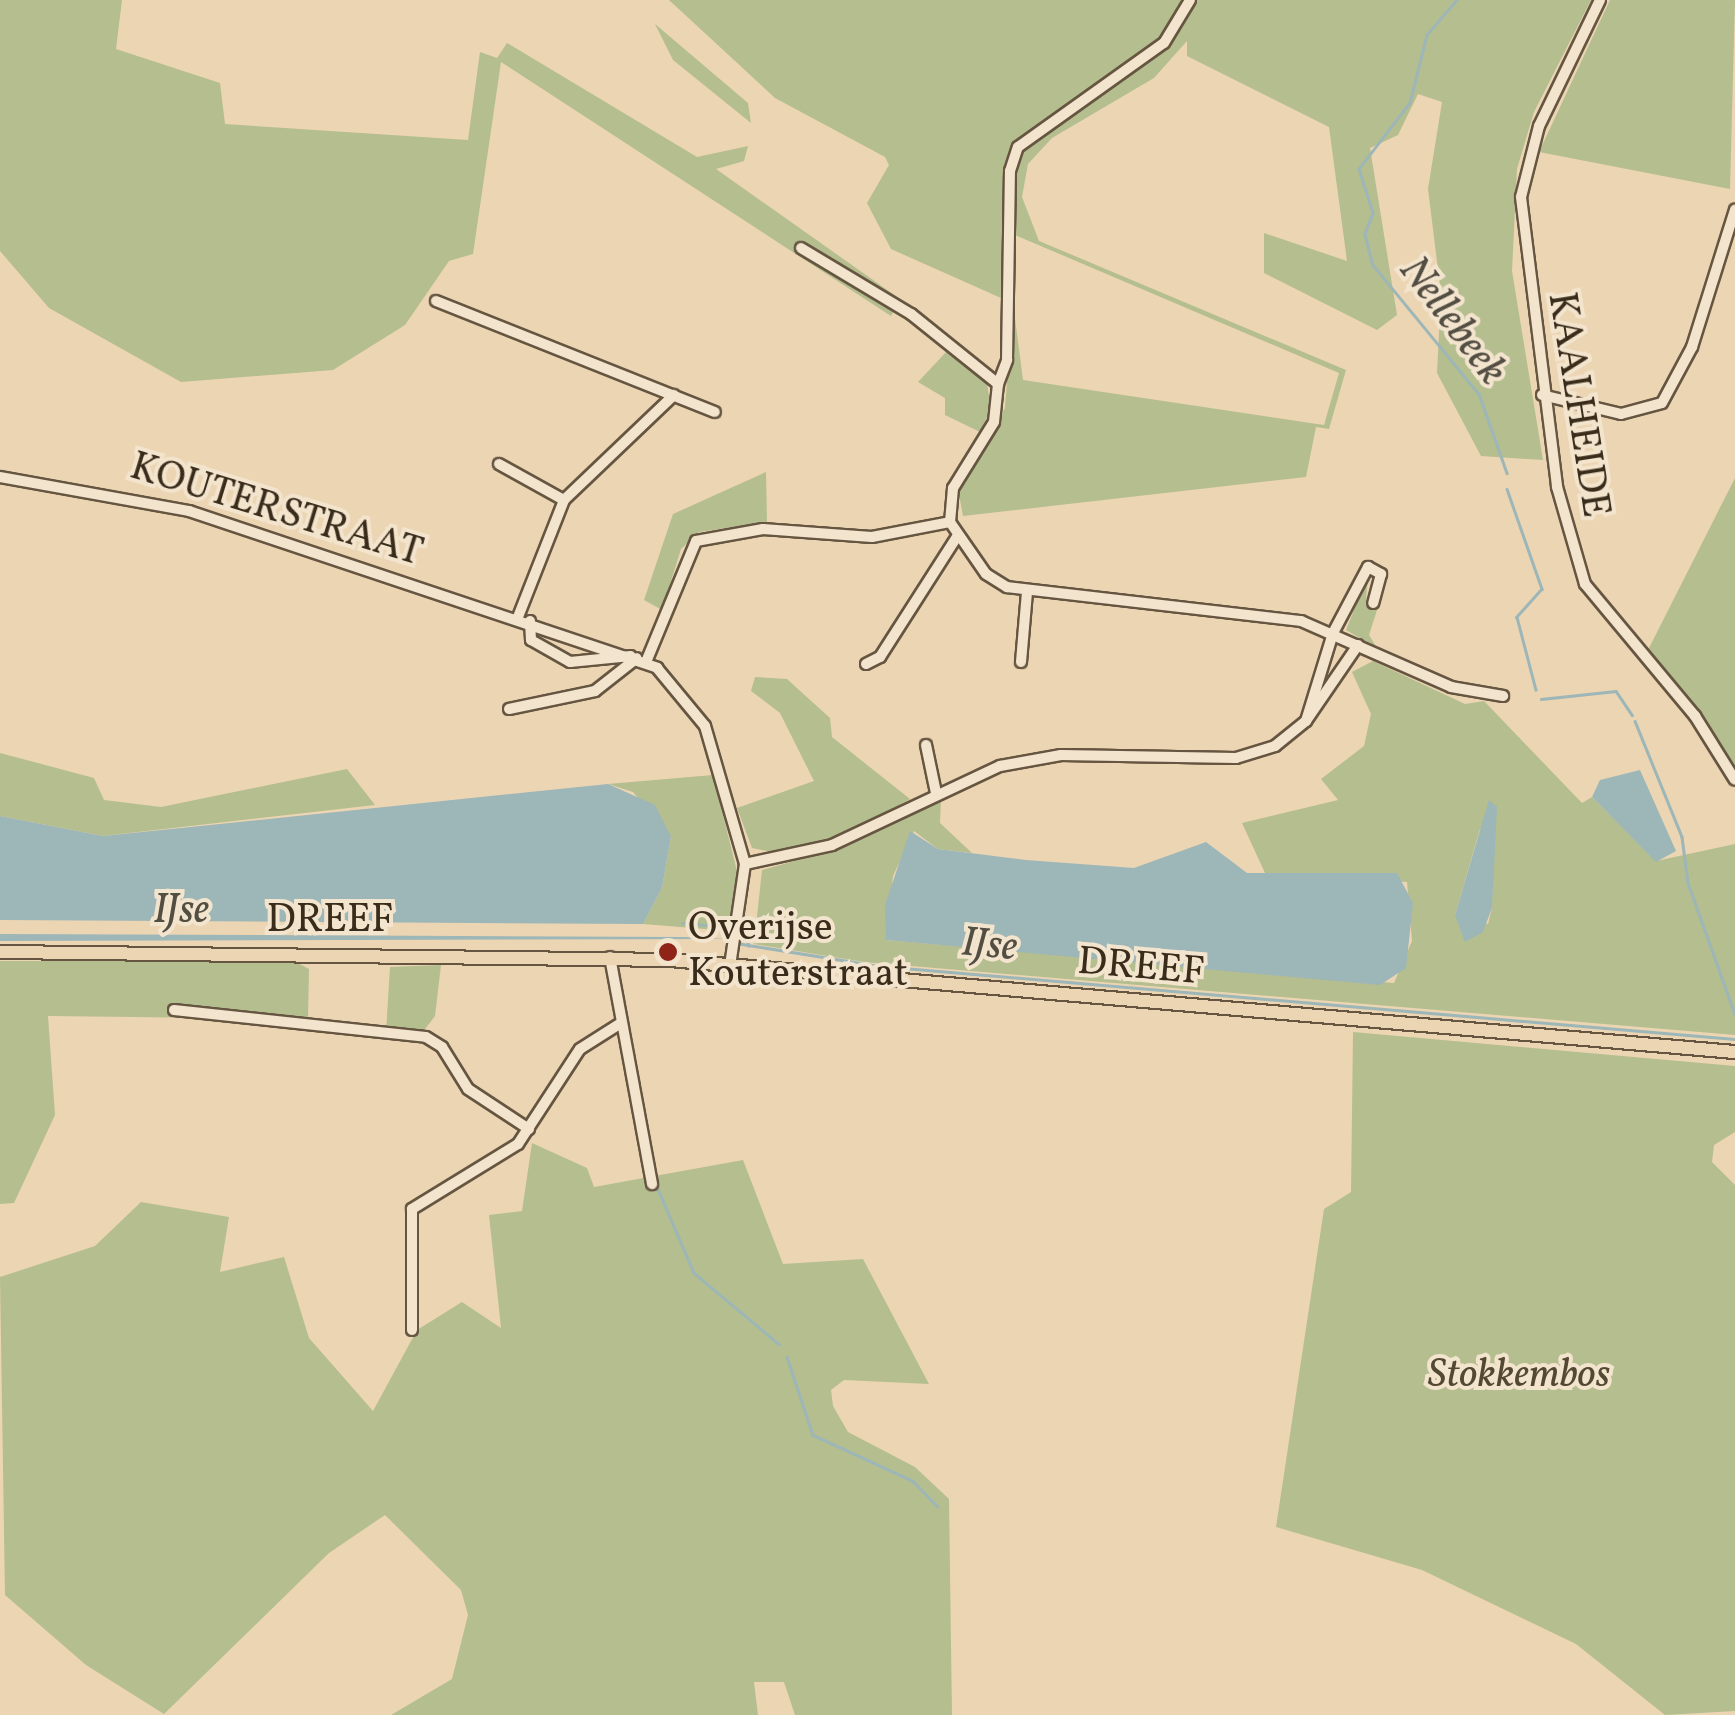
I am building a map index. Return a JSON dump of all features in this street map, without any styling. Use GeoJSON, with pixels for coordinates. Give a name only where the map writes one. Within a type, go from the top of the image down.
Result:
{"type":"FeatureCollection","features":[{"type":"Feature","properties":{"kind":"main road","name":"DREEF"},"geometry":{"type":"LineString","coordinates":[[0,952],[610,956],[1735,1052]]}},
{"type":"Feature","properties":{"kind":"street"},"geometry":{"type":"LineString","coordinates":[[1190,0],[1164,43],[1018,146],[1010,171],[1008,360],[998,384],[994,422],[953,488],[950,522],[986,574],[1027,592],[1274,616],[1333,634],[1451,688],[1504,696]]}},
{"type":"Feature","properties":{"kind":"street","name":"KAALHEIDE"},"geometry":{"type":"LineString","coordinates":[[1600,0],[1539,126],[1522,197],[1542,396],[1568,540],[1586,584],[1695,716],[1735,780]]}},
{"type":"Feature","properties":{"kind":"street"},"geometry":{"type":"LineString","coordinates":[[1542,396],[1621,414],[1662,403],[1692,347],[1735,210]]}},
{"type":"Feature","properties":{"kind":"street"},"geometry":{"type":"LineString","coordinates":[[801,248],[911,314],[998,384]]}},
{"type":"Feature","properties":{"kind":"street"},"geometry":{"type":"LineString","coordinates":[[436,301],[715,412]]}},
{"type":"Feature","properties":{"kind":"street"},"geometry":{"type":"LineString","coordinates":[[518,617],[564,500],[674,395]]}},
{"type":"Feature","properties":{"kind":"street"},"geometry":{"type":"LineString","coordinates":[[499,464],[564,500]]}},
{"type":"Feature","properties":{"kind":"street","name":"KOUTERSTRAAT"},"geometry":{"type":"LineString","coordinates":[[0,477],[189,511],[638,659],[677,686],[705,726],[746,864],[730,964]]}},
{"type":"Feature","properties":{"kind":"street"},"geometry":{"type":"LineString","coordinates":[[509,709],[595,691],[638,659],[696,541],[763,529],[872,537],[950,522]]}},
{"type":"Feature","properties":{"kind":"street"},"geometry":{"type":"LineString","coordinates":[[866,664],[880,657],[958,535]]}},
{"type":"Feature","properties":{"kind":"street"},"geometry":{"type":"LineString","coordinates":[[1306,721],[1333,634],[1368,567],[1380,574],[1373,603]]}},
{"type":"Feature","properties":{"kind":"street"},"geometry":{"type":"LineString","coordinates":[[1021,662],[1027,592]]}},
{"type":"Feature","properties":{"kind":"street","name":"KOUTERSTRAAT"},"geometry":{"type":"LineString","coordinates":[[530,622],[531,640],[570,662],[638,659]]}},
{"type":"Feature","properties":{"kind":"street"},"geometry":{"type":"LineString","coordinates":[[746,864],[832,845],[1000,766],[1061,755],[1247,756],[1306,721],[1358,645]]}},
{"type":"Feature","properties":{"kind":"street"},"geometry":{"type":"LineString","coordinates":[[926,745],[936,793]]}},
{"type":"Feature","properties":{"kind":"street"},"geometry":{"type":"LineString","coordinates":[[610,956],[652,1184]]}},
{"type":"Feature","properties":{"kind":"street"},"geometry":{"type":"LineString","coordinates":[[174,1010],[426,1037],[442,1046],[468,1089],[529,1129]]}},
{"type":"Feature","properties":{"kind":"street"},"geometry":{"type":"LineString","coordinates":[[412,1330],[412,1209],[529,1129],[580,1049],[621,1023]]}},
{"type":"Feature","properties":{"kind":"green space"},"geometry":{"type":"Polygon","coordinates":[[[0,0],[122,0],[116,49],[220,83],[225,124],[468,140],[480,52],[497,58],[507,43],[697,157],[748,146],[744,161],[716,169],[900,299],[891,316],[501,62],[473,254],[449,261],[405,325],[333,370],[181,382],[49,308],[0,251],[0,0]]]}},
{"type":"Feature","properties":{"kind":"green space"},"geometry":{"type":"Polygon","coordinates":[[[669,0],[1184,0],[1176,19],[1193,0],[1591,0],[1534,112],[1517,169],[1512,271],[1543,460],[1481,456],[1437,373],[1441,294],[1428,189],[1442,102],[1418,94],[1398,135],[1370,148],[1397,315],[1377,330],[1264,273],[1264,233],[1347,261],[1329,127],[1187,56],[1187,41],[1154,78],[1052,138],[1028,164],[1022,197],[1039,241],[1346,370],[1329,429],[1316,427],[1306,477],[963,516],[958,489],[1005,408],[1013,303],[1023,380],[1324,425],[1339,373],[1015,235],[1010,302],[891,249],[867,203],[889,165],[885,157],[775,98],[669,0]]]}},
{"type":"Feature","properties":{"kind":"green space"},"geometry":{"type":"Polygon","coordinates":[[[1610,0],[1735,0],[1730,189],[1539,152],[1610,0]]]}},
{"type":"Feature","properties":{"kind":"green space"},"geometry":{"type":"Polygon","coordinates":[[[655,24],[748,103],[751,123],[673,60],[655,24]]]}},
{"type":"Feature","properties":{"kind":"green space"},"geometry":{"type":"Polygon","coordinates":[[[948,350],[986,377],[991,409],[980,432],[945,415],[945,398],[918,382],[948,350]]]}},
{"type":"Feature","properties":{"kind":"green space"},"geometry":{"type":"Polygon","coordinates":[[[766,472],[767,522],[699,532],[681,549],[662,610],[644,600],[673,514],[766,472]]]}},
{"type":"Feature","properties":{"kind":"green space"},"geometry":{"type":"Polygon","coordinates":[[[1735,478],[1735,766],[1647,652],[1735,478]]]}},
{"type":"Feature","properties":{"kind":"green space"},"geometry":{"type":"Polygon","coordinates":[[[1368,575],[1366,600],[1378,607],[1369,635],[1377,648],[1346,630],[1368,575]]]}},
{"type":"Feature","properties":{"kind":"green space"},"geometry":{"type":"Polygon","coordinates":[[[1373,661],[1465,704],[1484,701],[1582,803],[1592,797],[1656,861],[1735,844],[1735,1035],[864,962],[754,944],[762,870],[831,851],[941,799],[940,823],[972,853],[938,849],[914,831],[893,876],[886,940],[1394,983],[1412,941],[1407,882],[1265,873],[1242,823],[1338,800],[1321,779],[1364,746],[1371,714],[1352,672],[1373,661]],[[1494,819],[1480,829],[1455,915],[1488,924],[1492,908],[1494,819]]]}},
{"type":"Feature","properties":{"kind":"green space"},"geometry":{"type":"Polygon","coordinates":[[[755,677],[787,679],[830,718],[832,737],[910,799],[842,837],[776,853],[752,848],[737,808],[814,781],[780,713],[751,691],[755,677]]]}},
{"type":"Feature","properties":{"kind":"green space"},"geometry":{"type":"Polygon","coordinates":[[[0,753],[94,778],[104,800],[161,807],[347,769],[375,805],[103,836],[0,816],[0,753]]]}},
{"type":"Feature","properties":{"kind":"green space"},"geometry":{"type":"Polygon","coordinates":[[[713,775],[739,879],[729,931],[643,924],[662,888],[671,837],[633,792],[608,784],[713,775]]]}},
{"type":"Feature","properties":{"kind":"green space"},"geometry":{"type":"Polygon","coordinates":[[[0,961],[294,961],[309,969],[308,1019],[48,1016],[55,1115],[14,1203],[0,1204],[0,961]]]}},
{"type":"Feature","properties":{"kind":"green space"},"geometry":{"type":"Polygon","coordinates":[[[441,965],[435,1016],[422,1033],[386,1032],[390,967],[441,965]]]}},
{"type":"Feature","properties":{"kind":"green space","name":"Stokkembos"},"geometry":{"type":"Polygon","coordinates":[[[1353,1032],[1735,1066],[1735,1132],[1714,1145],[1712,1162],[1735,1185],[1735,1711],[1665,1715],[1576,1644],[1422,1570],[1276,1527],[1324,1209],[1351,1192],[1353,1032]]]}},
{"type":"Feature","properties":{"kind":"green space"},"geometry":{"type":"Polygon","coordinates":[[[532,1143],[587,1168],[594,1187],[743,1160],[783,1264],[863,1259],[929,1384],[844,1380],[831,1390],[833,1406],[848,1432],[915,1467],[949,1499],[952,1715],[795,1715],[784,1682],[754,1682],[758,1715],[391,1715],[452,1679],[468,1615],[461,1590],[385,1515],[329,1553],[164,1714],[86,1665],[5,1595],[0,1277],[95,1246],[141,1202],[229,1217],[220,1272],[284,1257],[309,1338],[373,1411],[417,1330],[462,1302],[501,1328],[489,1215],[522,1211],[532,1143]]]}},
{"type":"Feature","properties":{"kind":"water"},"geometry":{"type":"Polygon","coordinates":[[[1640,770],[1676,851],[1656,862],[1592,797],[1600,780],[1640,770]]]}},
{"type":"Feature","properties":{"kind":"water"},"geometry":{"type":"Polygon","coordinates":[[[608,784],[655,805],[671,837],[662,888],[643,924],[0,920],[0,816],[103,836],[608,784]]]}},
{"type":"Feature","properties":{"kind":"water"},"geometry":{"type":"Polygon","coordinates":[[[1489,800],[1497,807],[1492,908],[1483,932],[1465,942],[1455,915],[1489,800]]]}},
{"type":"Feature","properties":{"kind":"water"},"geometry":{"type":"Polygon","coordinates":[[[910,831],[938,849],[1026,860],[1134,868],[1206,842],[1247,873],[1397,873],[1413,903],[1406,968],[1380,985],[886,940],[885,905],[910,831]]]}},
{"type":"Feature","properties":{"kind":"water"},"geometry":{"type":"Polygon","coordinates":[[[0,934],[684,937],[728,939],[0,941],[0,934]]]}},
{"type":"Feature","properties":{"kind":"waterway","name":"Nellebeek"},"geometry":{"type":"LineString","coordinates":[[1457,0],[1427,35],[1410,103],[1359,169],[1373,213],[1365,234],[1373,265],[1479,394],[1507,473]]}},
{"type":"Feature","properties":{"kind":"waterway","name":"Nellebeek"},"geometry":{"type":"LineString","coordinates":[[1507,489],[1542,589],[1517,617],[1536,690]]}},
{"type":"Feature","properties":{"kind":"waterway","name":"Nellebeek"},"geometry":{"type":"LineString","coordinates":[[1541,699],[1616,691],[1632,715]]}},
{"type":"Feature","properties":{"kind":"waterway","name":"Nellebeek"},"geometry":{"type":"LineString","coordinates":[[1635,721],[1682,837],[1688,883],[1735,1014]]}},
{"type":"Feature","properties":{"kind":"waterway"},"geometry":{"type":"LineString","coordinates":[[682,923],[730,927]]}},
{"type":"Feature","properties":{"kind":"waterway"},"geometry":{"type":"LineString","coordinates":[[746,935],[749,946]]}},
{"type":"Feature","properties":{"kind":"waterway","name":"IJse"},"geometry":{"type":"LineString","coordinates":[[736,943],[880,966],[1735,1039]]}},
{"type":"Feature","properties":{"kind":"waterway"},"geometry":{"type":"LineString","coordinates":[[658,1189],[694,1273],[779,1344]]}},
{"type":"Feature","properties":{"kind":"waterway"},"geometry":{"type":"LineString","coordinates":[[787,1357],[813,1435],[913,1481],[937,1506]]}},
{"type":"Feature","properties":{"kind":"place","name":"Overijse Kouterstraat"},"geometry":{"type":"Point","coordinates":[668,952]}}]}
